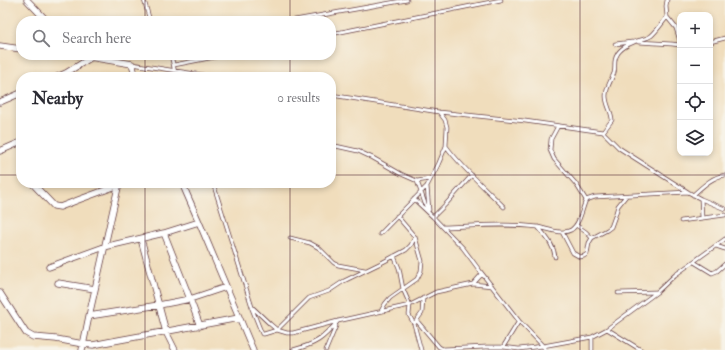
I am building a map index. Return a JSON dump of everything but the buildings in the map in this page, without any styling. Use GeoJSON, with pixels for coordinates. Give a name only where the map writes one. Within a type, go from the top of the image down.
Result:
{"type":"FeatureCollection","features":[{"type":"Feature","properties":{"kind":"street"},"geometry":{"type":"LineString","coordinates":[[27,0],[42,16]]}},
{"type":"Feature","properties":{"kind":"street"},"geometry":{"type":"LineString","coordinates":[[0,46],[16,48]]}},
{"type":"Feature","properties":{"kind":"street"},"geometry":{"type":"LineString","coordinates":[[68,72],[87,60]]}},
{"type":"Feature","properties":{"kind":"street"},"geometry":{"type":"LineString","coordinates":[[109,60],[132,64],[134,72]]}},
{"type":"Feature","properties":{"kind":"street"},"geometry":{"type":"LineString","coordinates":[[0,102],[16,95]]}},
{"type":"Feature","properties":{"kind":"street"},"geometry":{"type":"LineString","coordinates":[[0,151],[16,144]]}},
{"type":"Feature","properties":{"kind":"street"},"geometry":{"type":"LineString","coordinates":[[37,188],[54,206],[60,207],[109,188]]}},
{"type":"Feature","properties":{"kind":"street"},"geometry":{"type":"LineString","coordinates":[[82,347],[118,188]]}},
{"type":"Feature","properties":{"kind":"street"},"geometry":{"type":"LineString","coordinates":[[184,188],[253,350]]}},
{"type":"Feature","properties":{"kind":"street"},"geometry":{"type":"LineString","coordinates":[[49,267],[104,247],[141,239],[200,222]]}},
{"type":"Feature","properties":{"kind":"street"},"geometry":{"type":"LineString","coordinates":[[164,233],[200,326]]}},
{"type":"Feature","properties":{"kind":"street"},"geometry":{"type":"LineString","coordinates":[[141,239],[166,332],[174,350]]}},
{"type":"Feature","properties":{"kind":"street"},"geometry":{"type":"LineString","coordinates":[[58,283],[95,289]]}},
{"type":"Feature","properties":{"kind":"street"},"geometry":{"type":"LineString","coordinates":[[89,316],[190,299],[226,287]]}},
{"type":"Feature","properties":{"kind":"street"},"geometry":{"type":"LineString","coordinates":[[0,293],[26,333],[30,336],[56,339],[82,347],[239,318]]}},
{"type":"Feature","properties":{"kind":"lane"},"geometry":{"type":"LineString","coordinates":[[144,0],[149,16]]}},
{"type":"Feature","properties":{"kind":"lane"},"geometry":{"type":"LineString","coordinates":[[317,16],[407,0]]}},
{"type":"Feature","properties":{"kind":"lane"},"geometry":{"type":"LineString","coordinates":[[336,33],[501,0]]}},
{"type":"Feature","properties":{"kind":"lane"},"geometry":{"type":"LineString","coordinates":[[667,0],[667,17],[677,31]]}},
{"type":"Feature","properties":{"kind":"lane"},"geometry":{"type":"LineString","coordinates":[[615,44],[644,40],[652,35],[667,17]]}},
{"type":"Feature","properties":{"kind":"lane"},"geometry":{"type":"LineString","coordinates":[[713,41],[725,38]]}},
{"type":"Feature","properties":{"kind":"lane"},"geometry":{"type":"LineString","coordinates":[[603,132],[612,120],[606,103],[606,97],[609,84],[615,72],[615,58],[617,54],[633,42],[677,45]]}},
{"type":"Feature","properties":{"kind":"lane"},"geometry":{"type":"LineString","coordinates":[[172,60],[175,71]]}},
{"type":"Feature","properties":{"kind":"lane"},"geometry":{"type":"LineString","coordinates":[[174,65],[200,60]]}},
{"type":"Feature","properties":{"kind":"lane"},"geometry":{"type":"LineString","coordinates":[[132,64],[182,72]]}},
{"type":"Feature","properties":{"kind":"lane"},"geometry":{"type":"LineString","coordinates":[[336,96],[439,112],[525,120],[603,132],[620,148],[688,192],[725,209]]}},
{"type":"Feature","properties":{"kind":"lane"},"geometry":{"type":"LineString","coordinates":[[380,234],[427,186],[438,165],[446,146],[447,126],[445,120],[439,112]]}},
{"type":"Feature","properties":{"kind":"lane"},"geometry":{"type":"LineString","coordinates":[[558,126],[551,139],[550,150],[554,159],[576,184],[586,200]]}},
{"type":"Feature","properties":{"kind":"lane"},"geometry":{"type":"LineString","coordinates":[[336,146],[358,151],[417,181],[430,179]]}},
{"type":"Feature","properties":{"kind":"lane"},"geometry":{"type":"LineString","coordinates":[[446,146],[504,207]]}},
{"type":"Feature","properties":{"kind":"lane"},"geometry":{"type":"LineString","coordinates":[[433,217],[472,175]]}},
{"type":"Feature","properties":{"kind":"lane"},"geometry":{"type":"LineString","coordinates":[[693,194],[705,184],[717,177],[725,175]]}},
{"type":"Feature","properties":{"kind":"lane"},"geometry":{"type":"LineString","coordinates":[[417,181],[429,213]]}},
{"type":"Feature","properties":{"kind":"lane"},"geometry":{"type":"LineString","coordinates":[[427,186],[429,213]]}},
{"type":"Feature","properties":{"kind":"lane"},"geometry":{"type":"LineString","coordinates":[[215,188],[262,334],[277,330],[309,298],[329,291],[344,281],[406,250],[411,245],[414,237]]}},
{"type":"Feature","properties":{"kind":"lane"},"geometry":{"type":"LineString","coordinates":[[586,200],[596,198],[688,192]]}},
{"type":"Feature","properties":{"kind":"lane"},"geometry":{"type":"LineString","coordinates":[[562,232],[573,254],[580,257],[584,256],[587,254],[589,243],[592,238],[611,227],[618,206],[626,196]]}},
{"type":"Feature","properties":{"kind":"lane"},"geometry":{"type":"LineString","coordinates":[[701,198],[702,218]]}},
{"type":"Feature","properties":{"kind":"lane"},"geometry":{"type":"LineString","coordinates":[[414,199],[463,248],[519,321],[545,350]]}},
{"type":"Feature","properties":{"kind":"lane"},"geometry":{"type":"LineString","coordinates":[[443,227],[501,225],[538,227],[562,232],[571,230],[576,225],[586,200]]}},
{"type":"Feature","properties":{"kind":"lane"},"geometry":{"type":"LineString","coordinates":[[681,221],[725,215]]}},
{"type":"Feature","properties":{"kind":"lane"},"geometry":{"type":"LineString","coordinates":[[380,312],[390,298],[417,279],[421,271],[422,260],[414,237],[397,216]]}},
{"type":"Feature","properties":{"kind":"lane"},"geometry":{"type":"LineString","coordinates":[[576,225],[592,238]]}},
{"type":"Feature","properties":{"kind":"lane"},"geometry":{"type":"LineString","coordinates":[[538,227],[553,247],[555,257]]}},
{"type":"Feature","properties":{"kind":"lane"},"geometry":{"type":"LineString","coordinates":[[290,238],[310,242],[338,265],[366,270]]}},
{"type":"Feature","properties":{"kind":"lane"},"geometry":{"type":"LineString","coordinates":[[417,321],[439,347],[443,349],[503,347],[519,349],[592,338],[606,330],[725,239]]}},
{"type":"Feature","properties":{"kind":"lane"},"geometry":{"type":"LineString","coordinates":[[716,246],[725,249]]}},
{"type":"Feature","properties":{"kind":"lane"},"geometry":{"type":"LineString","coordinates":[[394,256],[399,268],[403,289],[410,305],[409,315],[414,324],[421,350]]}},
{"type":"Feature","properties":{"kind":"lane"},"geometry":{"type":"LineString","coordinates":[[694,262],[712,273],[717,271],[725,264]]}},
{"type":"Feature","properties":{"kind":"lane"},"geometry":{"type":"LineString","coordinates":[[473,284],[482,274]]}},
{"type":"Feature","properties":{"kind":"lane"},"geometry":{"type":"LineString","coordinates":[[252,307],[277,330],[293,333],[410,305],[436,292],[473,284],[492,286]]}},
{"type":"Feature","properties":{"kind":"lane"},"geometry":{"type":"LineString","coordinates":[[618,293],[657,292]]}},
{"type":"Feature","properties":{"kind":"lane"},"geometry":{"type":"LineString","coordinates":[[414,324],[422,313],[424,298]]}},
{"type":"Feature","properties":{"kind":"lane"},"geometry":{"type":"LineString","coordinates":[[258,325],[264,319]]}},
{"type":"Feature","properties":{"kind":"lane"},"geometry":{"type":"LineString","coordinates":[[293,350],[301,349],[325,336],[338,321]]}},
{"type":"Feature","properties":{"kind":"lane"},"geometry":{"type":"LineString","coordinates":[[326,350],[338,321]]}},
{"type":"Feature","properties":{"kind":"lane"},"geometry":{"type":"LineString","coordinates":[[503,347],[519,321]]}},
{"type":"Feature","properties":{"kind":"lane"},"geometry":{"type":"LineString","coordinates":[[606,330],[641,350]]}},
{"type":"Feature","properties":{"kind":"lane"},"geometry":{"type":"LineString","coordinates":[[592,338],[592,350]]}}]}
